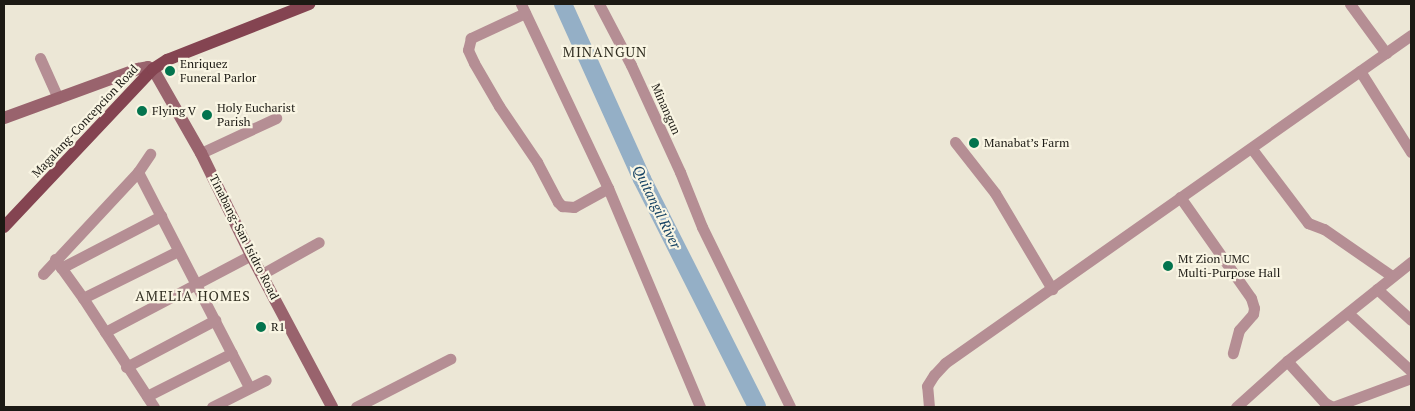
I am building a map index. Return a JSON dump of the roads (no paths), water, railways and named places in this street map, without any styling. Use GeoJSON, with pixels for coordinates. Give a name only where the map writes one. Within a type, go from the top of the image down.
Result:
{"type":"FeatureCollection","features":[{"type":"Feature","properties":{"kind":"main road","name":"Magalang-Concepcion Road"},"geometry":{"type":"LineString","coordinates":[[4,227],[153,68],[168,60],[309,4]]}},
{"type":"Feature","properties":{"kind":"street","name":"Minangun"},"geometry":{"type":"LineString","coordinates":[[599,4],[631,65],[680,172],[702,227],[790,407]]}},
{"type":"Feature","properties":{"kind":"street"},"geometry":{"type":"LineString","coordinates":[[1350,4],[1386,53]]}},
{"type":"Feature","properties":{"kind":"street"},"geometry":{"type":"LineString","coordinates":[[608,188],[574,207],[562,206],[558,202],[537,162],[499,106],[474,63],[468,50],[471,38],[523,8],[608,188],[700,407]]}},
{"type":"Feature","properties":{"kind":"street"},"geometry":{"type":"LineString","coordinates":[[929,407],[927,386],[934,375],[945,364],[1411,35]]}},
{"type":"Feature","properties":{"kind":"street"},"geometry":{"type":"LineString","coordinates":[[40,58],[58,98]]}},
{"type":"Feature","properties":{"kind":"street"},"geometry":{"type":"LineString","coordinates":[[4,118],[138,70],[153,68]]}},
{"type":"Feature","properties":{"kind":"street","name":"Tinabang-San Isidro Road"},"geometry":{"type":"LineString","coordinates":[[153,68],[200,153],[251,255],[332,407]]}},
{"type":"Feature","properties":{"kind":"street"},"geometry":{"type":"LineString","coordinates":[[1360,71],[1411,152]]}},
{"type":"Feature","properties":{"kind":"street"},"geometry":{"type":"LineString","coordinates":[[200,153],[276,118]]}},
{"type":"Feature","properties":{"kind":"street"},"geometry":{"type":"LineString","coordinates":[[955,142],[995,193],[1052,289]]}},
{"type":"Feature","properties":{"kind":"street"},"geometry":{"type":"LineString","coordinates":[[1252,148],[1308,223],[1324,229],[1392,276]]}},
{"type":"Feature","properties":{"kind":"street"},"geometry":{"type":"LineString","coordinates":[[58,264],[138,172],[150,154]]}},
{"type":"Feature","properties":{"kind":"street"},"geometry":{"type":"LineString","coordinates":[[138,172],[249,387]]}},
{"type":"Feature","properties":{"kind":"street"},"geometry":{"type":"LineString","coordinates":[[1180,197],[1251,298],[1254,308],[1252,314],[1239,330],[1233,353]]}},
{"type":"Feature","properties":{"kind":"street"},"geometry":{"type":"LineString","coordinates":[[43,274],[58,264],[161,216]]}},
{"type":"Feature","properties":{"kind":"street"},"geometry":{"type":"LineString","coordinates":[[262,274],[319,242]]}},
{"type":"Feature","properties":{"kind":"street"},"geometry":{"type":"LineString","coordinates":[[83,298],[178,251]]}},
{"type":"Feature","properties":{"kind":"street"},"geometry":{"type":"LineString","coordinates":[[105,332],[197,286],[251,255]]}},
{"type":"Feature","properties":{"kind":"street"},"geometry":{"type":"LineString","coordinates":[[1236,407],[1287,361],[1411,262]]}},
{"type":"Feature","properties":{"kind":"street"},"geometry":{"type":"LineString","coordinates":[[58,264],[83,298],[154,407]]}},
{"type":"Feature","properties":{"kind":"street"},"geometry":{"type":"LineString","coordinates":[[1377,288],[1411,320]]}},
{"type":"Feature","properties":{"kind":"street"},"geometry":{"type":"LineString","coordinates":[[1348,313],[1411,371]]}},
{"type":"Feature","properties":{"kind":"street"},"geometry":{"type":"LineString","coordinates":[[126,366],[215,320]]}},
{"type":"Feature","properties":{"kind":"street"},"geometry":{"type":"LineString","coordinates":[[147,396],[232,353]]}},
{"type":"Feature","properties":{"kind":"street"},"geometry":{"type":"LineString","coordinates":[[356,407],[450,359]]}},
{"type":"Feature","properties":{"kind":"street"},"geometry":{"type":"LineString","coordinates":[[1287,361],[1325,402],[1333,407],[1411,378]]}},
{"type":"Feature","properties":{"kind":"street"},"geometry":{"type":"LineString","coordinates":[[212,407],[266,380]]}},
{"type":"Feature","properties":{"kind":"waterway","name":"Quitangil River"},"geometry":{"type":"LineString","coordinates":[[563,4],[642,179],[757,407]]}},
{"type":"Feature","properties":{"kind":"place","name":"Enriquez Funeral Parlor"},"geometry":{"type":"Point","coordinates":[170,71]}},
{"type":"Feature","properties":{"kind":"place","name":"Flying V"},"geometry":{"type":"Point","coordinates":[142,111]}},
{"type":"Feature","properties":{"kind":"place","name":"Holy Eucharist Parish"},"geometry":{"type":"Point","coordinates":[207,115]}},
{"type":"Feature","properties":{"kind":"place","name":"Manabat’s Farm"},"geometry":{"type":"Point","coordinates":[974,143]}},
{"type":"Feature","properties":{"kind":"place","name":"Mt Zion UMC Multi-Purpose Hall"},"geometry":{"type":"Point","coordinates":[1168,266]}},
{"type":"Feature","properties":{"kind":"place","name":"R1"},"geometry":{"type":"Point","coordinates":[261,327]}},
{"type":"Feature","properties":{"kind":"district","name":"MINANGUN"},"geometry":{"type":"Point","coordinates":[605,52]}},
{"type":"Feature","properties":{"kind":"district","name":"AMELIA HOMES"},"geometry":{"type":"Point","coordinates":[193,296]}}]}
